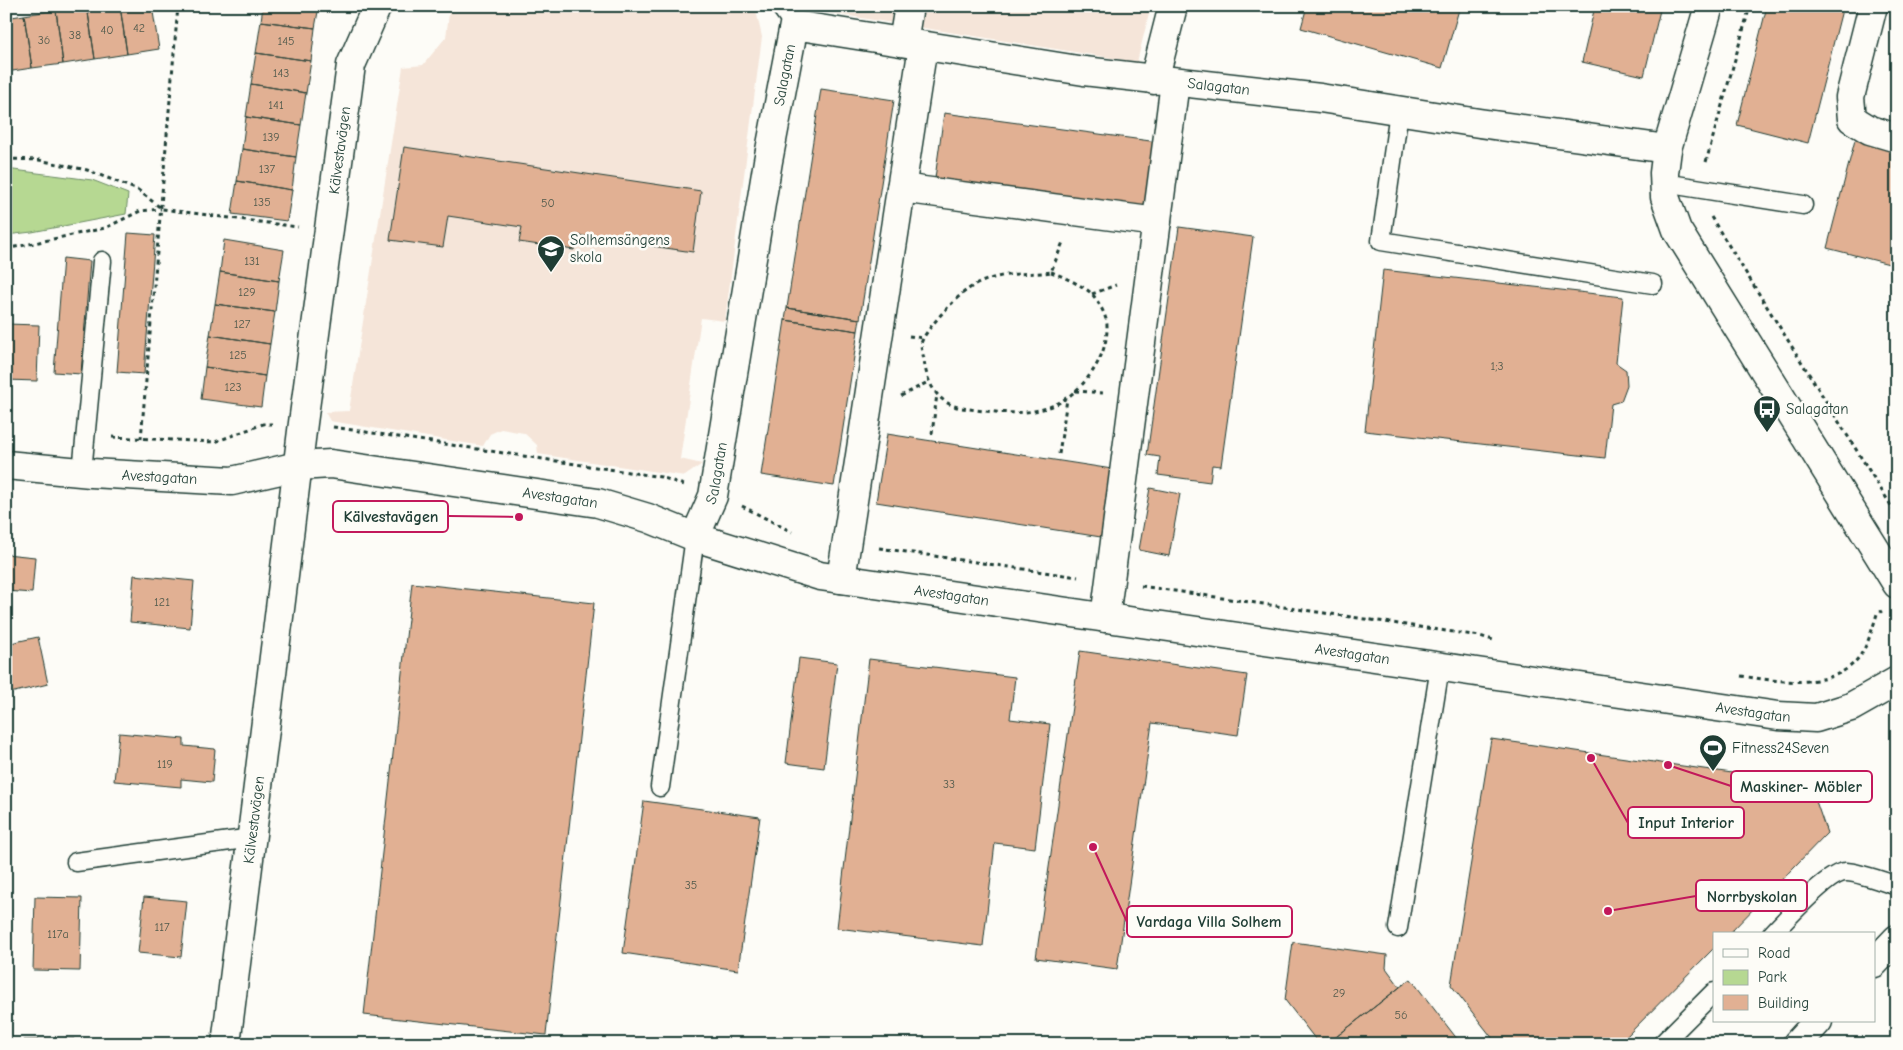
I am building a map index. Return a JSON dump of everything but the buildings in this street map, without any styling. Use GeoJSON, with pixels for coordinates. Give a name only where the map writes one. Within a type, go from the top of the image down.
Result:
{"type":"FeatureCollection","features":[{"type":"Feature","properties":{"kind":"street","name":"Kälvestavägen"},"geometry":{"type":"LineString","coordinates":[[226,1044],[298,466],[351,65],[377,6]]}},
{"type":"Feature","properties":{"kind":"street"},"geometry":{"type":"LineString","coordinates":[[841,579],[901,188],[913,44],[909,6]]}},
{"type":"Feature","properties":{"kind":"street"},"geometry":{"type":"LineString","coordinates":[[1105,618],[1157,222],[1164,81],[1173,6]]}},
{"type":"Feature","properties":{"kind":"street"},"geometry":{"type":"LineString","coordinates":[[1709,6],[1667,149],[1664,173],[1665,197],[1677,230],[1897,584]]}},
{"type":"Feature","properties":{"kind":"street"},"geometry":{"type":"LineString","coordinates":[[1873,6],[1850,97],[1852,119],[1870,130],[1897,138]]}},
{"type":"Feature","properties":{"kind":"street","name":"Salagatan"},"geometry":{"type":"LineString","coordinates":[[695,537],[713,496],[768,161],[787,15],[913,44],[1084,72],[1320,98],[1667,149]]}},
{"type":"Feature","properties":{"kind":"street"},"geometry":{"type":"LineString","coordinates":[[901,188],[1157,222]]}},
{"type":"Feature","properties":{"kind":"street","name":"Avestagatan"},"geometry":{"type":"LineString","coordinates":[[6,465],[232,482],[298,466],[331,464],[598,503],[648,518],[695,537],[820,576],[1778,716],[1816,718],[1851,707],[1897,682]]}},
{"type":"Feature","properties":{"kind":"street"},"geometry":{"type":"LineString","coordinates":[[1876,960],[1897,939]]}},
{"type":"Feature","properties":{"kind":"street"},"geometry":{"type":"LineString","coordinates":[[1797,1044],[1817,1022]]}},
{"type":"Feature","properties":{"kind":"lane"},"geometry":{"type":"LineString","coordinates":[[1399,111],[1381,241],[1653,284]]}},
{"type":"Feature","properties":{"kind":"lane"},"geometry":{"type":"LineString","coordinates":[[1664,183],[1803,205]]}},
{"type":"Feature","properties":{"kind":"lane"},"geometry":{"type":"LineString","coordinates":[[82,472],[102,260]]}},
{"type":"Feature","properties":{"kind":"lane"},"geometry":{"type":"LineString","coordinates":[[660,787],[695,537]]}},
{"type":"Feature","properties":{"kind":"lane"},"geometry":{"type":"LineString","coordinates":[[1398,928],[1440,667]]}},
{"type":"Feature","properties":{"kind":"lane"},"geometry":{"type":"LineString","coordinates":[[76,862],[252,838]]}},
{"type":"Feature","properties":{"kind":"lane"},"geometry":{"type":"LineString","coordinates":[[1774,932],[1824,883],[1836,874],[1846,872],[1897,886]]}},
{"type":"Feature","properties":{"kind":"lane"},"geometry":{"type":"LineString","coordinates":[[1662,1044],[1713,993]]}},
{"type":"Feature","properties":{"kind":"path"},"geometry":{"type":"LineString","coordinates":[[142,439],[178,6]]}},
{"type":"Feature","properties":{"kind":"path"},"geometry":{"type":"LineString","coordinates":[[1750,6],[1705,166],[1703,196],[1713,222],[1897,515]]}},
{"type":"Feature","properties":{"kind":"path"},"geometry":{"type":"LineString","coordinates":[[6,158],[39,160],[87,170],[138,190],[162,209]]}},
{"type":"Feature","properties":{"kind":"path"},"geometry":{"type":"LineString","coordinates":[[6,249],[106,228],[140,211],[162,209],[329,231]]}},
{"type":"Feature","properties":{"kind":"path"},"geometry":{"type":"LineString","coordinates":[[1051,272],[1074,210]]}},
{"type":"Feature","properties":{"kind":"path"},"geometry":{"type":"LineString","coordinates":[[1051,272],[1064,277],[1092,294],[1107,324],[1106,339],[1102,353],[1088,379],[1067,398],[1051,406],[1026,412],[996,413],[958,407],[947,402],[937,394],[928,382],[924,370],[921,345],[926,334],[958,297],[977,284],[1002,276],[1051,272]]}},
{"type":"Feature","properties":{"kind":"path"},"geometry":{"type":"LineString","coordinates":[[932,434],[937,394]]}},
{"type":"Feature","properties":{"kind":"path"},"geometry":{"type":"LineString","coordinates":[[1059,454],[1067,398]]}},
{"type":"Feature","properties":{"kind":"path"},"geometry":{"type":"LineString","coordinates":[[713,496],[742,506],[799,536]]}},
{"type":"Feature","properties":{"kind":"path"},"geometry":{"type":"LineString","coordinates":[[847,543],[1480,636],[1500,642]]}},
{"type":"Feature","properties":{"kind":"path"},"geometry":{"type":"LineString","coordinates":[[1732,675],[1771,680],[1818,681],[1838,674],[1855,662],[1870,638],[1877,614],[1884,610]]}},
{"type":"Feature","properties":{"kind":"shaded area","name":"Solhemsängens skola"},"geometry":{"type":"Polygon","coordinates":[[[450,6],[755,6],[762,37],[725,321],[701,318],[680,459],[702,464],[685,476],[538,454],[537,445],[524,433],[501,429],[490,434],[483,446],[330,421],[325,412],[349,411],[403,67],[423,65],[446,37],[450,6]]]}},
{"type":"Feature","properties":{"kind":"shaded area"},"geometry":{"type":"Polygon","coordinates":[[[786,6],[1151,6],[1137,62],[786,6]]]}},
{"type":"Feature","properties":{"kind":"green space"},"geometry":{"type":"Polygon","coordinates":[[[6,169],[92,180],[128,194],[126,214],[32,232],[6,235],[6,169]]]}},
{"type":"Feature","properties":{"kind":"place","name":"Solhemsängens skola"},"geometry":{"type":"Point","coordinates":[551,273]}},
{"type":"Feature","properties":{"kind":"place","name":"Salagatan"},"geometry":{"type":"Point","coordinates":[1767,433]}},
{"type":"Feature","properties":{"kind":"place","name":"Kälvestavägen"},"geometry":{"type":"Point","coordinates":[519,517]}},
{"type":"Feature","properties":{"kind":"place","name":"Input Interior"},"geometry":{"type":"Point","coordinates":[1591,758]}},
{"type":"Feature","properties":{"kind":"place","name":"Maskiner- Möbler"},"geometry":{"type":"Point","coordinates":[1668,765]}},
{"type":"Feature","properties":{"kind":"place","name":"Fitness24Seven"},"geometry":{"type":"Point","coordinates":[1713,772]}},
{"type":"Feature","properties":{"kind":"place","name":"Vardaga Villa Solhem"},"geometry":{"type":"Point","coordinates":[1093,847]}},
{"type":"Feature","properties":{"kind":"place","name":"Norrbyskolan"},"geometry":{"type":"Point","coordinates":[1608,911]}}]}
